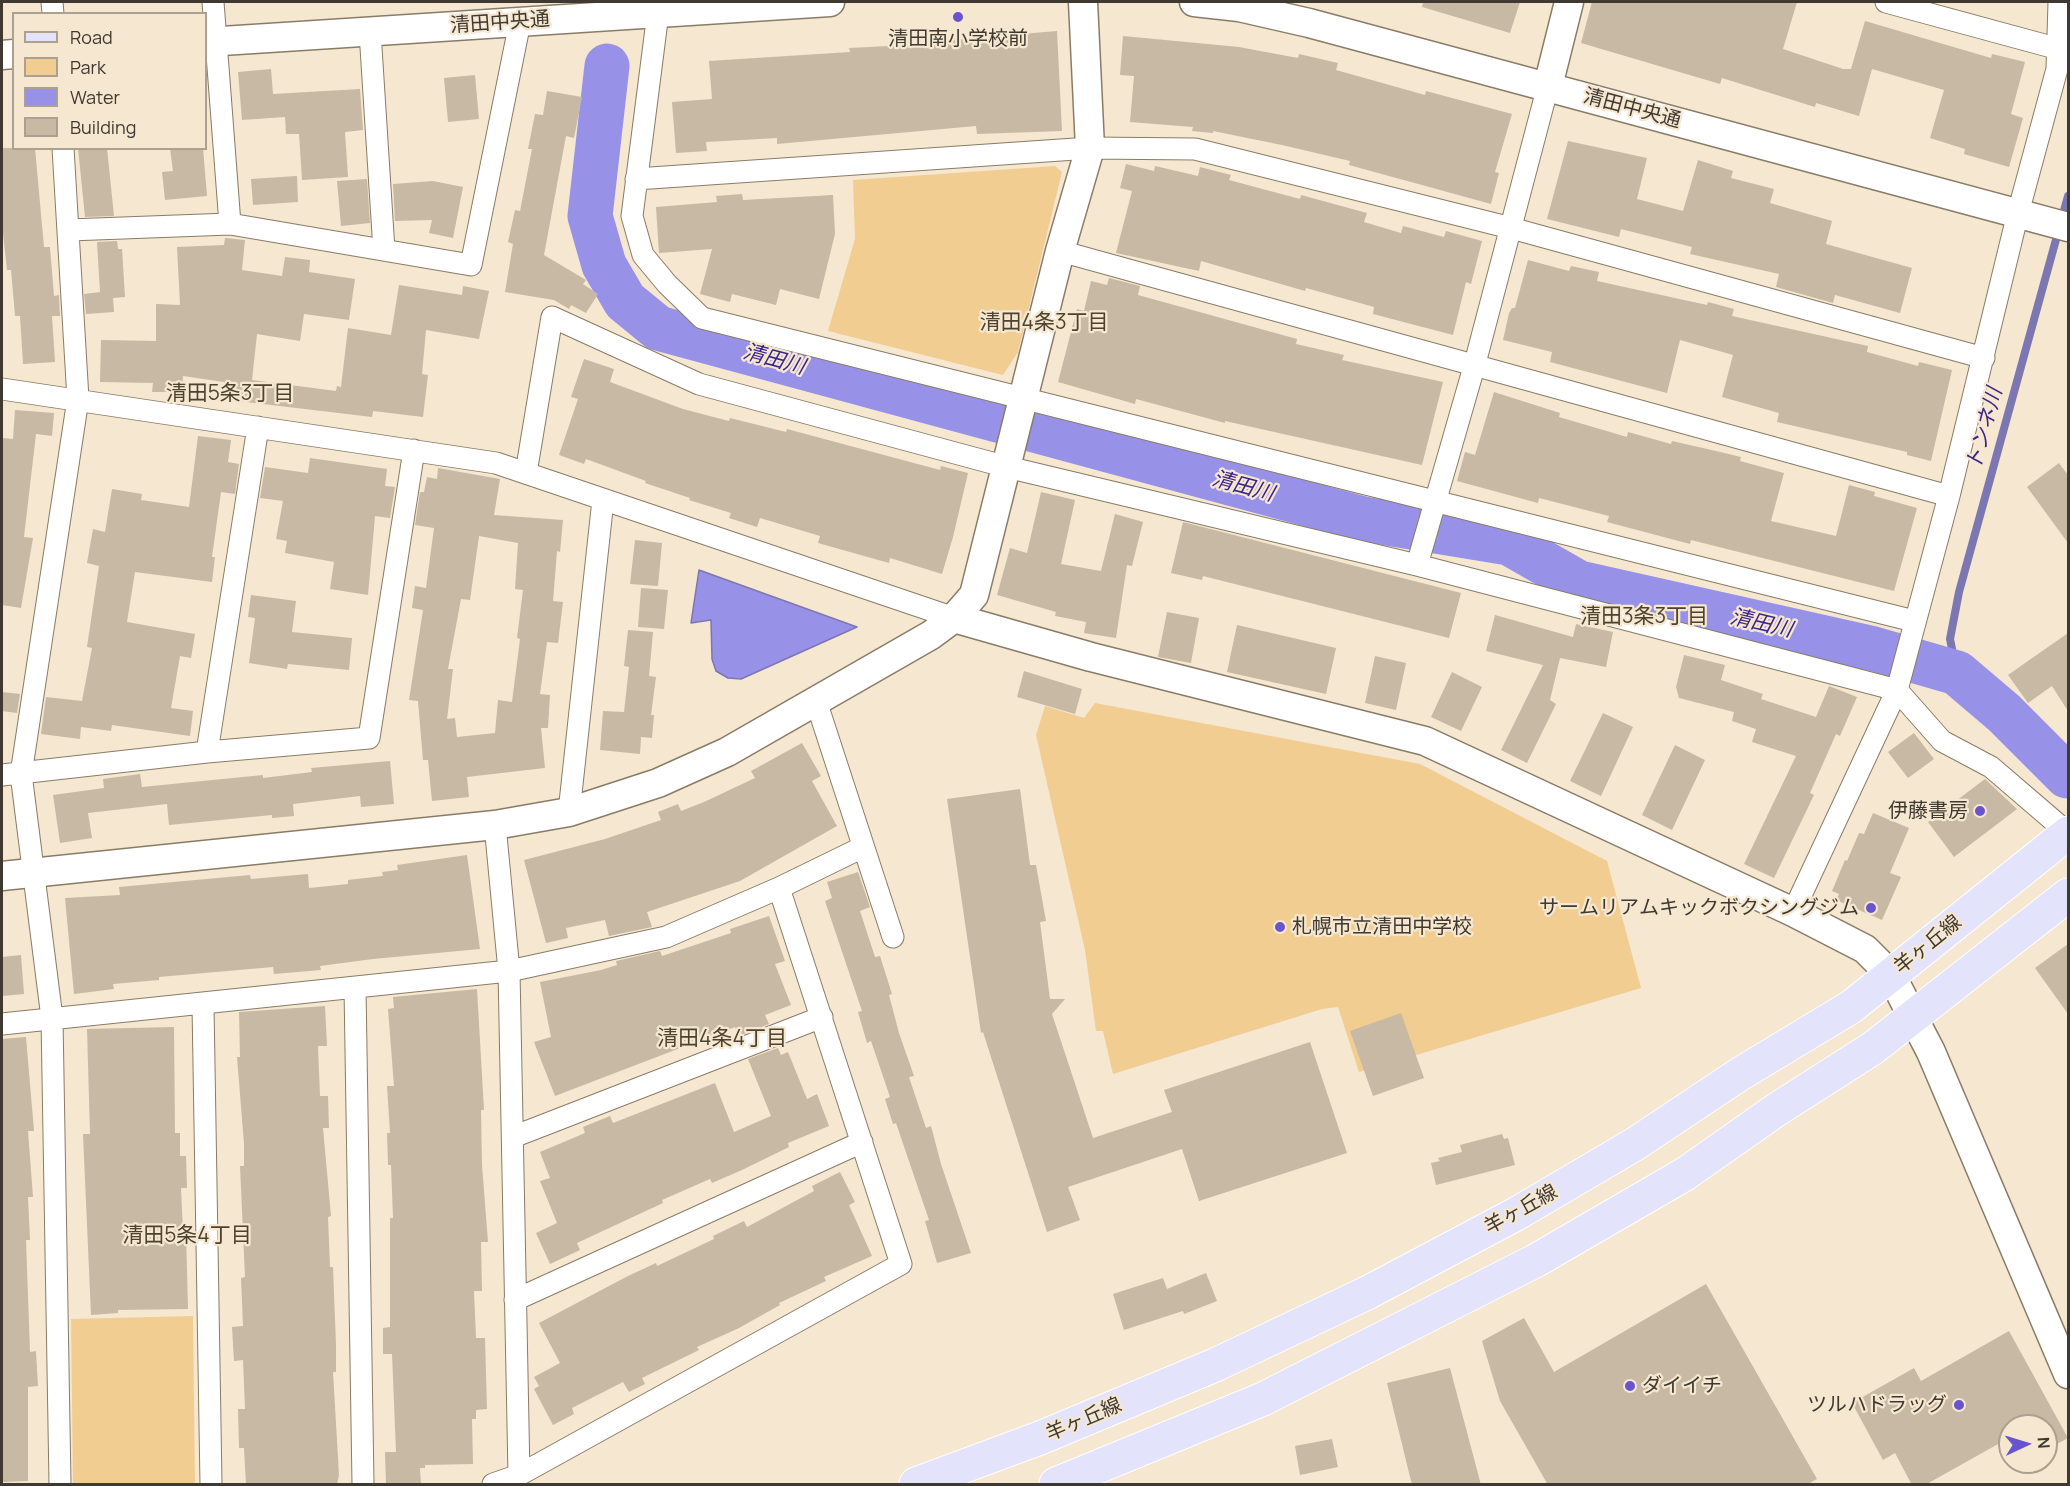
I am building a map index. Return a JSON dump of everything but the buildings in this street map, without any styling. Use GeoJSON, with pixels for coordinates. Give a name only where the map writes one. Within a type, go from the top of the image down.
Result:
{"type":"FeatureCollection","features":[{"type":"Feature","properties":{"kind":"main road","name":"羊ヶ丘線"},"geometry":{"type":"LineString","coordinates":[[916,1485],[1040,1438],[1193,1374],[1367,1293],[1516,1214],[1635,1144],[1740,1074],[1851,1006],[2068,833]]}},
{"type":"Feature","properties":{"kind":"main road"},"geometry":{"type":"LineString","coordinates":[[1056,1485],[1263,1399],[1535,1261],[1685,1174],[1776,1110],[1873,1048],[2068,895]]}},
{"type":"Feature","properties":{"kind":"street"},"geometry":{"type":"LineString","coordinates":[[213,2],[211,41],[230,224]]}},
{"type":"Feature","properties":{"kind":"street","name":"清田中央通"},"geometry":{"type":"LineString","coordinates":[[211,41],[520,22],[624,8],[658,13],[830,2]]}},
{"type":"Feature","properties":{"kind":"street"},"geometry":{"type":"LineString","coordinates":[[2,876],[495,825],[569,812],[658,783],[727,752],[931,635],[954,618],[974,595],[1060,251],[1090,148],[1083,2]]}},
{"type":"Feature","properties":{"kind":"street","name":"清田中央通"},"geometry":{"type":"LineString","coordinates":[[1194,2],[1239,7],[1309,23],[2043,220]]}},
{"type":"Feature","properties":{"kind":"street"},"geometry":{"type":"LineString","coordinates":[[1419,558],[1474,367],[1569,2]]}},
{"type":"Feature","properties":{"kind":"street"},"geometry":{"type":"LineString","coordinates":[[1886,2],[2059,49]]}},
{"type":"Feature","properties":{"kind":"street"},"geometry":{"type":"LineString","coordinates":[[1793,912],[1899,681],[1984,358],[2043,220],[2059,49],[2059,2]]}},
{"type":"Feature","properties":{"kind":"street"},"geometry":{"type":"LineString","coordinates":[[658,13],[632,216],[643,255],[667,284],[702,318],[1022,404],[1433,507],[1914,621]]}},
{"type":"Feature","properties":{"kind":"street"},"geometry":{"type":"LineString","coordinates":[[69,230],[230,224],[471,265],[520,22]]}},
{"type":"Feature","properties":{"kind":"street"},"geometry":{"type":"LineString","coordinates":[[370,32],[384,250]]}},
{"type":"Feature","properties":{"kind":"street"},"geometry":{"type":"LineString","coordinates":[[636,179],[1090,148],[1195,149],[1510,228],[1984,358]]}},
{"type":"Feature","properties":{"kind":"street"},"geometry":{"type":"LineString","coordinates":[[60,1485],[52,1018],[34,872],[11,775],[78,399],[63,150]]}},
{"type":"Feature","properties":{"kind":"street"},"geometry":{"type":"LineString","coordinates":[[1060,251],[1474,367],[1949,496]]}},
{"type":"Feature","properties":{"kind":"street"},"geometry":{"type":"LineString","coordinates":[[526,474],[552,317],[699,384],[1419,558],[1899,681],[1942,741],[1992,767],[2068,833]]}},
{"type":"Feature","properties":{"kind":"street"},"geometry":{"type":"LineString","coordinates":[[2,389],[496,464],[954,618],[1091,657],[1425,741],[1793,912],[1865,949],[1890,975],[1931,1052],[2068,1374]]}},
{"type":"Feature","properties":{"kind":"street"},"geometry":{"type":"LineString","coordinates":[[207,752],[258,427]]}},
{"type":"Feature","properties":{"kind":"street"},"geometry":{"type":"LineString","coordinates":[[11,775],[207,752],[369,738],[414,450]]}},
{"type":"Feature","properties":{"kind":"street"},"geometry":{"type":"LineString","coordinates":[[569,812],[603,500]]}},
{"type":"Feature","properties":{"kind":"street"},"geometry":{"type":"LineString","coordinates":[[816,701],[893,937]]}},
{"type":"Feature","properties":{"kind":"street"},"geometry":{"type":"LineString","coordinates":[[495,825],[509,971],[519,1475]]}},
{"type":"Feature","properties":{"kind":"street"},"geometry":{"type":"LineString","coordinates":[[2,1024],[203,1005],[509,971],[666,937],[779,888],[863,847]]}},
{"type":"Feature","properties":{"kind":"street"},"geometry":{"type":"LineString","coordinates":[[494,1485],[519,1475],[901,1264],[779,888]]}},
{"type":"Feature","properties":{"kind":"street"},"geometry":{"type":"LineString","coordinates":[[355,987],[363,1485]]}},
{"type":"Feature","properties":{"kind":"street"},"geometry":{"type":"LineString","coordinates":[[203,1005],[211,1485]]}},
{"type":"Feature","properties":{"kind":"street"},"geometry":{"type":"LineString","coordinates":[[513,1137],[822,1017]]}},
{"type":"Feature","properties":{"kind":"street"},"geometry":{"type":"LineString","coordinates":[[515,1300],[862,1142]]}},
{"type":"Feature","properties":{"kind":"green space"},"geometry":{"type":"Polygon","coordinates":[[[1055,166],[1062,172],[1018,352],[1003,375],[828,331],[855,239],[853,180],[1055,166]]]}},
{"type":"Feature","properties":{"kind":"green space"},"geometry":{"type":"Polygon","coordinates":[[[1095,703],[1420,764],[1607,861],[1641,988],[1359,1072],[1338,1007],[1322,1009],[1113,1074],[1103,1031],[1096,1031],[1085,950],[1036,735],[1045,706],[1084,718],[1095,703]]]}},
{"type":"Feature","properties":{"kind":"green space"},"geometry":{"type":"Polygon","coordinates":[[[193,1316],[195,1484],[73,1484],[71,1319],[193,1316]]]}},
{"type":"Feature","properties":{"kind":"water"},"geometry":{"type":"Polygon","coordinates":[[[699,570],[857,627],[741,679],[728,678],[716,671],[712,659],[711,620],[691,623],[699,570]]]}},
{"type":"Feature","properties":{"kind":"waterway","name":"清田川"},"geometry":{"type":"LineString","coordinates":[[607,66],[590,216],[604,265],[625,301],[658,328],[1363,519],[1509,543],[1579,583],[1874,649],[1957,673],[2004,713],[2067,776]]}},
{"type":"Feature","properties":{"kind":"waterway","name":"トンネ川"},"geometry":{"type":"LineString","coordinates":[[1957,673],[1950,639],[1959,592],[2068,196]]}},
{"type":"Feature","properties":{"kind":"place","name":"清田南小学校前"},"geometry":{"type":"Point","coordinates":[958,17]}},
{"type":"Feature","properties":{"kind":"place","name":"伊藤書房"},"geometry":{"type":"Point","coordinates":[1980,811]}},
{"type":"Feature","properties":{"kind":"place","name":"サームリアムキックボクシングジム"},"geometry":{"type":"Point","coordinates":[1871,908]}},
{"type":"Feature","properties":{"kind":"place","name":"札幌市立清田中学校"},"geometry":{"type":"Point","coordinates":[1280,927]}},
{"type":"Feature","properties":{"kind":"place","name":"ダイイチ"},"geometry":{"type":"Point","coordinates":[1630,1386]}},
{"type":"Feature","properties":{"kind":"place","name":"ツルハドラッグ"},"geometry":{"type":"Point","coordinates":[1959,1405]}},
{"type":"Feature","properties":{"kind":"district","name":"清田4条3丁目"},"geometry":{"type":"Point","coordinates":[1044,323]}},
{"type":"Feature","properties":{"kind":"district","name":"清田5条3丁目"},"geometry":{"type":"Point","coordinates":[230,394]}},
{"type":"Feature","properties":{"kind":"district","name":"清田3条3丁目"},"geometry":{"type":"Point","coordinates":[1644,617]}},
{"type":"Feature","properties":{"kind":"district","name":"清田4条4丁目"},"geometry":{"type":"Point","coordinates":[722,1039]}},
{"type":"Feature","properties":{"kind":"district","name":"清田5条4丁目"},"geometry":{"type":"Point","coordinates":[187,1236]}}]}
